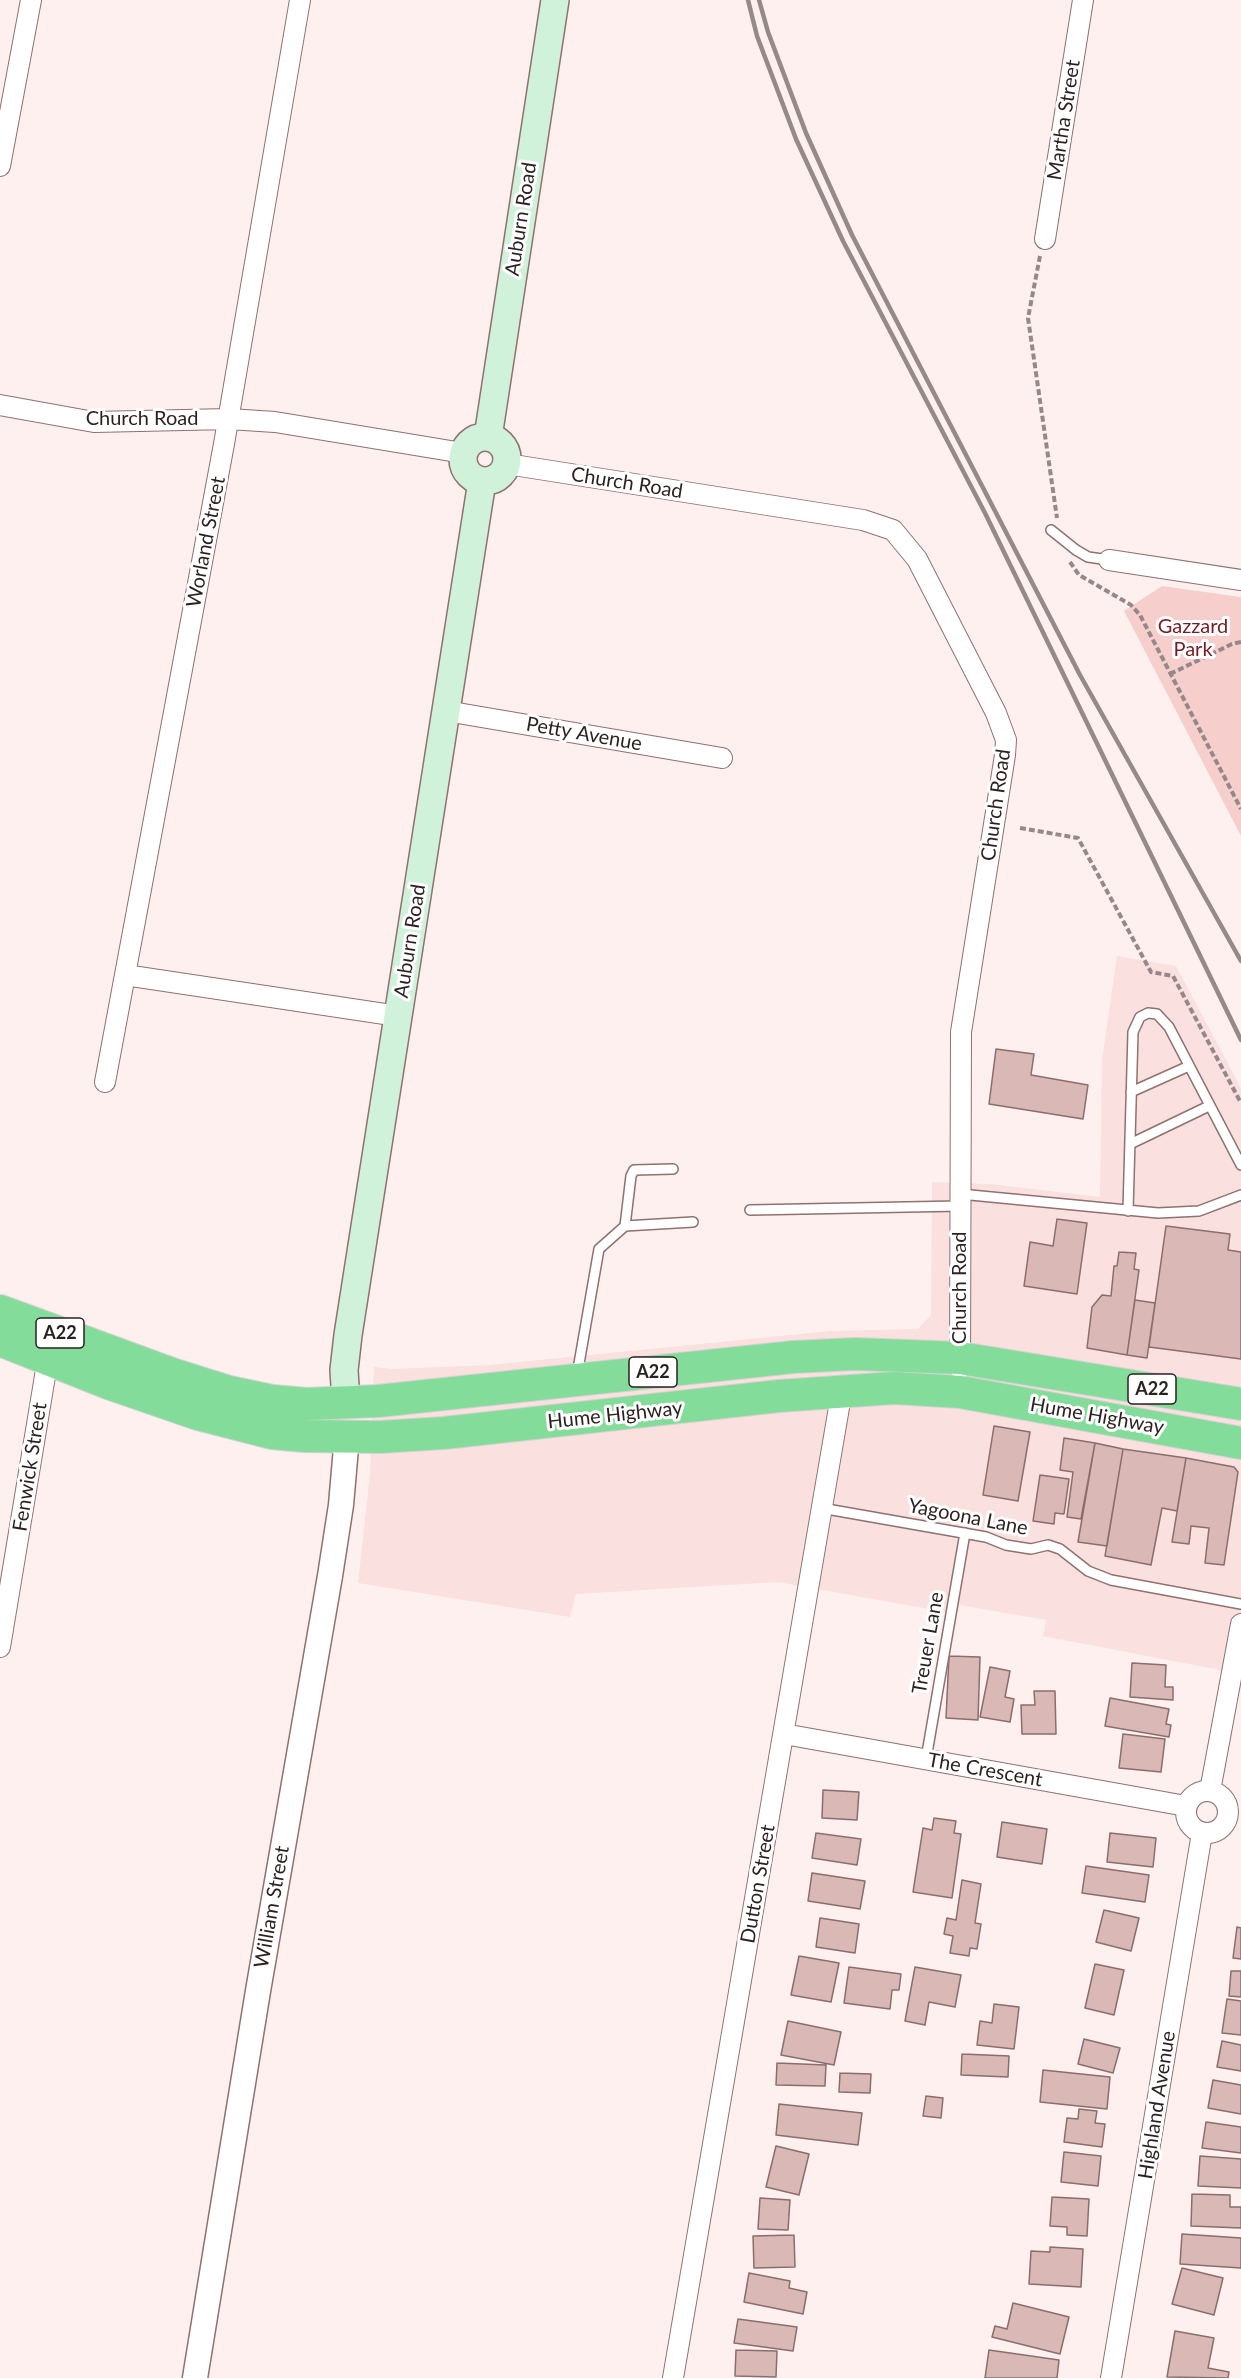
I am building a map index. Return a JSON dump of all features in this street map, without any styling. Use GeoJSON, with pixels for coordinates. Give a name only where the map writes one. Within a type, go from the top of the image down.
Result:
{"type":"FeatureCollection","features":[{"type":"Feature","properties":{"kind":"highway","name":"Hume Highway"},"geometry":{"type":"LineString","coordinates":[[0,1311],[172,1374],[229,1392],[272,1401],[346,1402],[804,1356],[905,1354],[960,1358],[1241,1404]]}},
{"type":"Feature","properties":{"kind":"highway","name":"Hume Highway"},"geometry":{"type":"LineString","coordinates":[[0,1340],[117,1386],[243,1426],[304,1436],[444,1433],[842,1390],[894,1388],[960,1392],[1241,1443]]}},
{"type":"Feature","properties":{"kind":"highway"},"geometry":{"type":"LineString","coordinates":[[346,1402],[348,1436]]}},
{"type":"Feature","properties":{"kind":"main road","name":"Auburn Road"},"geometry":{"type":"LineString","coordinates":[[488,437],[555,0]]}},
{"type":"Feature","properties":{"kind":"main road"},"geometry":{"type":"LineString","coordinates":[[488,437],[496,440],[506,452],[507,464],[497,478],[482,481],[474,478],[464,468],[463,453],[473,439],[488,437]]}},
{"type":"Feature","properties":{"kind":"main road","name":"Auburn Road"},"geometry":{"type":"LineString","coordinates":[[346,1402],[344,1370],[348,1335],[482,481]]}},
{"type":"Feature","properties":{"kind":"street"},"geometry":{"type":"LineString","coordinates":[[0,166],[31,0]]}},
{"type":"Feature","properties":{"kind":"street","name":"Worland Street"},"geometry":{"type":"LineString","coordinates":[[105,1082],[229,419],[300,0]]}},
{"type":"Feature","properties":{"kind":"street","name":"Martha Street"},"geometry":{"type":"LineString","coordinates":[[1045,239],[1083,0]]}},
{"type":"Feature","properties":{"kind":"street","name":"Church Road"},"geometry":{"type":"LineString","coordinates":[[0,405],[94,422],[229,419],[275,422],[463,453]]}},
{"type":"Feature","properties":{"kind":"street","name":"Church Road"},"geometry":{"type":"LineString","coordinates":[[507,464],[863,520],[893,530],[917,559],[996,713],[1006,740],[961,1032],[960,1392]]}},
{"type":"Feature","properties":{"kind":"street"},"geometry":{"type":"LineString","coordinates":[[1109,560],[1241,580]]}},
{"type":"Feature","properties":{"kind":"street","name":"Petty Avenue"},"geometry":{"type":"LineString","coordinates":[[446,711],[722,758]]}},
{"type":"Feature","properties":{"kind":"street"},"geometry":{"type":"LineString","coordinates":[[125,975],[398,1016]]}},
{"type":"Feature","properties":{"kind":"street","name":"Fenwick Street"},"geometry":{"type":"LineString","coordinates":[[0,1647],[48,1358]]}},
{"type":"Feature","properties":{"kind":"street","name":"Dutton Street"},"geometry":{"type":"LineString","coordinates":[[673,2378],[842,1390]]}},
{"type":"Feature","properties":{"kind":"street","name":"William Street"},"geometry":{"type":"LineString","coordinates":[[195,2378],[258,1991],[332,1564],[348,1436]]}},
{"type":"Feature","properties":{"kind":"street"},"geometry":{"type":"LineString","coordinates":[[1210,1791],[1241,1624]]}},
{"type":"Feature","properties":{"kind":"street","name":"The Crescent"},"geometry":{"type":"LineString","coordinates":[[784,1734],[1186,1806]]}},
{"type":"Feature","properties":{"kind":"street"},"geometry":{"type":"LineString","coordinates":[[1210,1791],[1222,1797],[1234,1817],[1221,1827],[1202,1833],[1187,1820],[1186,1806],[1198,1792],[1210,1791]]}},
{"type":"Feature","properties":{"kind":"street","name":"Highland Avenue"},"geometry":{"type":"LineString","coordinates":[[1111,2378],[1202,1833]]}},
{"type":"Feature","properties":{"kind":"lane"},"geometry":{"type":"LineString","coordinates":[[1052,530],[1088,557],[1109,560]]}},
{"type":"Feature","properties":{"kind":"lane"},"geometry":{"type":"LineString","coordinates":[[1128,1210],[1133,1032],[1140,1017],[1148,1013],[1157,1014],[1164,1020],[1241,1165]]}},
{"type":"Feature","properties":{"kind":"lane"},"geometry":{"type":"LineString","coordinates":[[1131,1092],[1189,1066]]}},
{"type":"Feature","properties":{"kind":"lane"},"geometry":{"type":"LineString","coordinates":[[1130,1144],[1209,1106]]}},
{"type":"Feature","properties":{"kind":"lane"},"geometry":{"type":"LineString","coordinates":[[625,1226],[631,1176],[634,1170],[673,1169]]}},
{"type":"Feature","properties":{"kind":"lane"},"geometry":{"type":"LineString","coordinates":[[750,1210],[960,1200],[1128,1210],[1199,1211],[1241,1195]]}},
{"type":"Feature","properties":{"kind":"lane"},"geometry":{"type":"LineString","coordinates":[[576,1380],[599,1249],[625,1226],[693,1222]]}},
{"type":"Feature","properties":{"kind":"lane","name":"Yagoona Lane"},"geometry":{"type":"LineString","coordinates":[[821,1508],[986,1537],[1006,1545],[1032,1549],[1048,1545],[1060,1549],[1088,1571],[1111,1580],[1241,1604]]}},
{"type":"Feature","properties":{"kind":"lane","name":"Treuer Lane"},"geometry":{"type":"LineString","coordinates":[[926,1759],[965,1533]]}},
{"type":"Feature","properties":{"kind":"path"},"geometry":{"type":"LineString","coordinates":[[1045,239],[1028,318],[1056,516],[1066,554],[1079,576],[1131,604],[1140,615],[1241,809]]}},
{"type":"Feature","properties":{"kind":"path"},"geometry":{"type":"LineString","coordinates":[[1170,674],[1232,644],[1241,642]]}},
{"type":"Feature","properties":{"kind":"path"},"geometry":{"type":"LineString","coordinates":[[1020,828],[1078,838],[1151,972],[1173,976],[1241,1103]]}},
{"type":"Feature","properties":{"kind":"shaded area"},"geometry":{"type":"Polygon","coordinates":[[[1117,956],[1176,966],[1241,1088],[1241,1674],[1043,1636],[1046,1620],[959,1605],[957,1614],[778,1582],[576,1594],[570,1617],[358,1583],[370,1474],[374,1367],[393,1369],[490,1365],[830,1331],[918,1329],[931,1315],[932,1182],[991,1184],[1100,1197],[1102,1060],[1117,956]]]}},
{"type":"Feature","properties":{"kind":"green space","name":"Gazzard Park"},"geometry":{"type":"Polygon","coordinates":[[[1162,586],[1241,597],[1241,836],[1124,611],[1162,586]]]}},
{"type":"Feature","properties":{"kind":"building"},"geometry":{"type":"Polygon","coordinates":[[[996,1049],[1034,1054],[1031,1075],[1088,1085],[1083,1119],[989,1104],[996,1049]]]}},
{"type":"Feature","properties":{"kind":"building"},"geometry":{"type":"Polygon","coordinates":[[[1057,1219],[1087,1223],[1077,1294],[1024,1286],[1030,1242],[1053,1246],[1057,1219]]]}},
{"type":"Feature","properties":{"kind":"building"},"geometry":{"type":"Polygon","coordinates":[[[1166,1226],[1230,1234],[1228,1250],[1241,1252],[1241,1359],[1149,1347],[1166,1226]]]}},
{"type":"Feature","properties":{"kind":"building"},"geometry":{"type":"Polygon","coordinates":[[[1119,1252],[1136,1253],[1134,1269],[1139,1270],[1127,1355],[1087,1348],[1092,1307],[1102,1295],[1111,1296],[1114,1266],[1117,1266],[1119,1252]]]}},
{"type":"Feature","properties":{"kind":"building"},"geometry":{"type":"Polygon","coordinates":[[[1135,1300],[1155,1303],[1147,1358],[1127,1355],[1135,1300]]]}},
{"type":"Feature","properties":{"kind":"building"},"geometry":{"type":"Polygon","coordinates":[[[994,1426],[1030,1432],[1018,1501],[983,1495],[994,1426]]]}},
{"type":"Feature","properties":{"kind":"building"},"geometry":{"type":"Polygon","coordinates":[[[1064,1438],[1095,1443],[1081,1519],[1067,1517],[1073,1472],[1060,1470],[1064,1438]]]}},
{"type":"Feature","properties":{"kind":"building"},"geometry":{"type":"Polygon","coordinates":[[[1095,1443],[1123,1449],[1107,1546],[1078,1542],[1095,1443]]]}},
{"type":"Feature","properties":{"kind":"building"},"geometry":{"type":"Polygon","coordinates":[[[1123,1449],[1186,1458],[1177,1511],[1162,1508],[1151,1565],[1105,1556],[1123,1449]]]}},
{"type":"Feature","properties":{"kind":"building"},"geometry":{"type":"Polygon","coordinates":[[[1186,1458],[1234,1467],[1238,1472],[1224,1565],[1205,1563],[1209,1528],[1191,1526],[1189,1544],[1172,1542],[1186,1458]]]}},
{"type":"Feature","properties":{"kind":"building"},"geometry":{"type":"Polygon","coordinates":[[[1040,1475],[1069,1479],[1064,1514],[1055,1513],[1054,1524],[1033,1521],[1040,1475]]]}},
{"type":"Feature","properties":{"kind":"building"},"geometry":{"type":"Polygon","coordinates":[[[949,1656],[980,1657],[978,1720],[946,1718],[949,1656]]]}},
{"type":"Feature","properties":{"kind":"building"},"geometry":{"type":"Polygon","coordinates":[[[1132,1663],[1166,1665],[1165,1687],[1173,1687],[1173,1700],[1130,1697],[1132,1663]]]}},
{"type":"Feature","properties":{"kind":"building"},"geometry":{"type":"Polygon","coordinates":[[[990,1667],[1010,1671],[1005,1697],[1014,1699],[1010,1722],[980,1717],[990,1667]]]}},
{"type":"Feature","properties":{"kind":"building"},"geometry":{"type":"Polygon","coordinates":[[[1034,1691],[1055,1691],[1056,1734],[1022,1734],[1021,1705],[1035,1705],[1034,1691]]]}},
{"type":"Feature","properties":{"kind":"building"},"geometry":{"type":"Polygon","coordinates":[[[1110,1698],[1169,1709],[1166,1724],[1171,1725],[1169,1737],[1105,1726],[1110,1698]]]}},
{"type":"Feature","properties":{"kind":"building"},"geometry":{"type":"Polygon","coordinates":[[[1123,1734],[1165,1739],[1161,1772],[1119,1768],[1123,1734]]]}},
{"type":"Feature","properties":{"kind":"building"},"geometry":{"type":"Polygon","coordinates":[[[823,1790],[859,1792],[857,1820],[822,1818],[823,1790]]]}},
{"type":"Feature","properties":{"kind":"building"},"geometry":{"type":"Polygon","coordinates":[[[934,1818],[956,1821],[954,1833],[961,1834],[952,1898],[913,1892],[923,1828],[932,1830],[934,1818]]]}},
{"type":"Feature","properties":{"kind":"building"},"geometry":{"type":"Polygon","coordinates":[[[1002,1822],[1047,1829],[1042,1864],[997,1857],[1002,1822]]]}},
{"type":"Feature","properties":{"kind":"building"},"geometry":{"type":"Polygon","coordinates":[[[816,1833],[861,1839],[857,1865],[812,1858],[816,1833]]]}},
{"type":"Feature","properties":{"kind":"building"},"geometry":{"type":"Polygon","coordinates":[[[1110,1833],[1156,1838],[1153,1867],[1107,1862],[1110,1833]]]}},
{"type":"Feature","properties":{"kind":"building"},"geometry":{"type":"Polygon","coordinates":[[[1086,1866],[1149,1875],[1145,1902],[1082,1893],[1086,1866]]]}},
{"type":"Feature","properties":{"kind":"building"},"geometry":{"type":"Polygon","coordinates":[[[812,1873],[865,1881],[860,1909],[808,1901],[812,1873]]]}},
{"type":"Feature","properties":{"kind":"building"},"geometry":{"type":"Polygon","coordinates":[[[962,1880],[981,1884],[975,1923],[981,1924],[977,1949],[970,1948],[969,1956],[950,1953],[953,1936],[944,1934],[947,1918],[956,1920],[962,1880]]]}},
{"type":"Feature","properties":{"kind":"building"},"geometry":{"type":"Polygon","coordinates":[[[1104,1910],[1139,1918],[1131,1951],[1096,1942],[1104,1910]]]}},
{"type":"Feature","properties":{"kind":"building"},"geometry":{"type":"Polygon","coordinates":[[[820,1918],[859,1924],[855,1953],[816,1947],[820,1918]]]}},
{"type":"Feature","properties":{"kind":"building"},"geometry":{"type":"Polygon","coordinates":[[[1237,1927],[1241,1928],[1241,1959],[1233,1958],[1237,1927]]]}},
{"type":"Feature","properties":{"kind":"building"},"geometry":{"type":"Polygon","coordinates":[[[799,1956],[839,1963],[831,2002],[791,1995],[799,1956]]]}},
{"type":"Feature","properties":{"kind":"building"},"geometry":{"type":"Polygon","coordinates":[[[1095,1964],[1124,1970],[1114,2015],[1085,2008],[1095,1964]]]}},
{"type":"Feature","properties":{"kind":"building"},"geometry":{"type":"Polygon","coordinates":[[[849,1967],[901,1974],[899,1990],[892,1990],[890,2009],[844,2003],[849,1967]]]}},
{"type":"Feature","properties":{"kind":"building"},"geometry":{"type":"Polygon","coordinates":[[[915,1967],[961,1975],[955,2007],[929,2002],[925,2025],[905,2021],[915,1967]]]}},
{"type":"Feature","properties":{"kind":"building"},"geometry":{"type":"Polygon","coordinates":[[[1231,1971],[1241,1971],[1241,1997],[1229,1996],[1231,1971]]]}},
{"type":"Feature","properties":{"kind":"building"},"geometry":{"type":"Polygon","coordinates":[[[1227,1999],[1241,2001],[1241,2035],[1222,2033],[1227,1999]]]}},
{"type":"Feature","properties":{"kind":"building"},"geometry":{"type":"Polygon","coordinates":[[[994,2004],[1019,2007],[1014,2049],[977,2045],[980,2021],[992,2023],[994,2004]]]}},
{"type":"Feature","properties":{"kind":"building"},"geometry":{"type":"Polygon","coordinates":[[[788,2021],[841,2032],[834,2065],[781,2055],[788,2021]]]}},
{"type":"Feature","properties":{"kind":"building"},"geometry":{"type":"Polygon","coordinates":[[[1084,2039],[1120,2048],[1113,2073],[1078,2064],[1084,2039]]]}},
{"type":"Feature","properties":{"kind":"building"},"geometry":{"type":"Polygon","coordinates":[[[1222,2041],[1241,2045],[1241,2071],[1217,2067],[1222,2041]]]}},
{"type":"Feature","properties":{"kind":"building"},"geometry":{"type":"Polygon","coordinates":[[[962,2054],[1009,2056],[1008,2077],[961,2075],[962,2054]]]}},
{"type":"Feature","properties":{"kind":"building"},"geometry":{"type":"Polygon","coordinates":[[[777,2063],[826,2065],[825,2086],[776,2085],[777,2063]]]}},
{"type":"Feature","properties":{"kind":"building"},"geometry":{"type":"Polygon","coordinates":[[[1043,2070],[1110,2077],[1107,2109],[1040,2102],[1043,2070]]]}},
{"type":"Feature","properties":{"kind":"building"},"geometry":{"type":"Polygon","coordinates":[[[840,2073],[871,2074],[870,2093],[839,2092],[840,2073]]]}},
{"type":"Feature","properties":{"kind":"building"},"geometry":{"type":"Polygon","coordinates":[[[1213,2080],[1241,2085],[1241,2114],[1208,2108],[1213,2080]]]}},
{"type":"Feature","properties":{"kind":"building"},"geometry":{"type":"Polygon","coordinates":[[[926,2096],[943,2098],[941,2118],[923,2116],[926,2096]]]}},
{"type":"Feature","properties":{"kind":"building"},"geometry":{"type":"Polygon","coordinates":[[[779,2104],[862,2113],[858,2145],[776,2135],[779,2104]]]}},
{"type":"Feature","properties":{"kind":"building"},"geometry":{"type":"Polygon","coordinates":[[[1079,2109],[1097,2111],[1095,2123],[1105,2124],[1102,2147],[1064,2142],[1067,2118],[1078,2119],[1079,2109]]]}},
{"type":"Feature","properties":{"kind":"building"},"geometry":{"type":"Polygon","coordinates":[[[1206,2122],[1241,2127],[1241,2153],[1202,2148],[1206,2122]]]}},
{"type":"Feature","properties":{"kind":"building"},"geometry":{"type":"Polygon","coordinates":[[[776,2146],[809,2154],[799,2195],[766,2187],[776,2146]]]}},
{"type":"Feature","properties":{"kind":"building"},"geometry":{"type":"Polygon","coordinates":[[[1064,2152],[1101,2156],[1098,2186],[1061,2182],[1064,2152]]]}},
{"type":"Feature","properties":{"kind":"building"},"geometry":{"type":"Polygon","coordinates":[[[1200,2156],[1241,2159],[1241,2188],[1198,2186],[1200,2156]]]}},
{"type":"Feature","properties":{"kind":"building"},"geometry":{"type":"Polygon","coordinates":[[[1192,2194],[1230,2195],[1230,2207],[1241,2207],[1241,2228],[1191,2226],[1192,2194]]]}},
{"type":"Feature","properties":{"kind":"building"},"geometry":{"type":"Polygon","coordinates":[[[1052,2197],[1089,2199],[1087,2236],[1067,2235],[1067,2227],[1050,2226],[1052,2197]]]}},
{"type":"Feature","properties":{"kind":"building"},"geometry":{"type":"Polygon","coordinates":[[[760,2198],[790,2200],[788,2230],[758,2229],[760,2198]]]}},
{"type":"Feature","properties":{"kind":"building"},"geometry":{"type":"Polygon","coordinates":[[[1182,2234],[1241,2238],[1241,2268],[1180,2264],[1182,2234]]]}},
{"type":"Feature","properties":{"kind":"building"},"geometry":{"type":"Polygon","coordinates":[[[794,2235],[795,2267],[754,2268],[753,2236],[794,2235]]]}},
{"type":"Feature","properties":{"kind":"building"},"geometry":{"type":"Polygon","coordinates":[[[1050,2247],[1083,2249],[1081,2287],[1029,2284],[1031,2251],[1050,2252],[1050,2247]]]}},
{"type":"Feature","properties":{"kind":"building"},"geometry":{"type":"Polygon","coordinates":[[[1182,2268],[1223,2278],[1214,2315],[1172,2304],[1182,2268]]]}},
{"type":"Feature","properties":{"kind":"building"},"geometry":{"type":"Polygon","coordinates":[[[749,2273],[790,2281],[789,2288],[807,2292],[803,2314],[744,2302],[749,2273]]]}},
{"type":"Feature","properties":{"kind":"building"},"geometry":{"type":"Polygon","coordinates":[[[1013,2303],[1069,2317],[1060,2354],[992,2337],[995,2326],[1007,2329],[1013,2303]]]}},
{"type":"Feature","properties":{"kind":"building"},"geometry":{"type":"Polygon","coordinates":[[[738,2319],[797,2327],[793,2351],[734,2343],[738,2319]]]}},
{"type":"Feature","properties":{"kind":"building"},"geometry":{"type":"Polygon","coordinates":[[[1175,2331],[1214,2338],[1208,2368],[1229,2372],[1228,2378],[1167,2377],[1175,2331]]]}},
{"type":"Feature","properties":{"kind":"building"},"geometry":{"type":"Polygon","coordinates":[[[736,2350],[777,2351],[776,2377],[735,2376],[736,2350]]]}},
{"type":"Feature","properties":{"kind":"building"},"geometry":{"type":"Polygon","coordinates":[[[989,2350],[1059,2360],[1057,2378],[985,2378],[989,2350]]]}},
{"type":"Feature","properties":{"kind":"railway"},"geometry":{"type":"LineString","coordinates":[[748,0],[757,36],[796,139],[843,241],[985,513],[1241,1040]]}},
{"type":"Feature","properties":{"kind":"railway"},"geometry":{"type":"LineString","coordinates":[[759,0],[768,32],[806,133],[852,235],[1080,675],[1241,961]]}}]}
